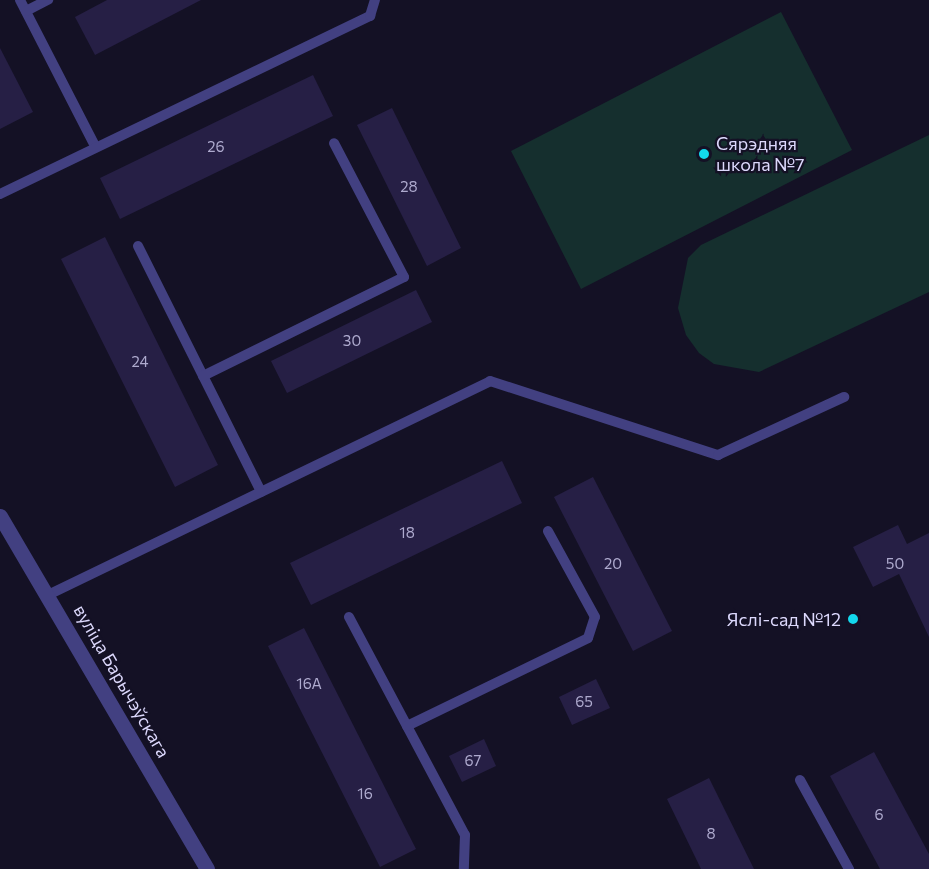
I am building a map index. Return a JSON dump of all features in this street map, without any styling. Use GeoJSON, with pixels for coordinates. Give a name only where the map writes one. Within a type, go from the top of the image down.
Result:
{"type":"FeatureCollection","features":[{"type":"Feature","properties":{"kind":"street","name":"вуліца Барычэўскага"},"geometry":{"type":"LineString","coordinates":[[0,516],[50,594],[207,869]]}},
{"type":"Feature","properties":{"kind":"lane"},"geometry":{"type":"LineString","coordinates":[[20,0],[95,146]]}},
{"type":"Feature","properties":{"kind":"lane"},"geometry":{"type":"LineString","coordinates":[[26,11],[48,0]]}},
{"type":"Feature","properties":{"kind":"lane"},"geometry":{"type":"LineString","coordinates":[[0,194],[95,146],[370,16],[375,0]]}},
{"type":"Feature","properties":{"kind":"lane"},"geometry":{"type":"LineString","coordinates":[[203,376],[404,277],[334,143]]}},
{"type":"Feature","properties":{"kind":"lane"},"geometry":{"type":"LineString","coordinates":[[138,246],[261,492]]}},
{"type":"Feature","properties":{"kind":"lane"},"geometry":{"type":"LineString","coordinates":[[50,594],[490,381],[718,454],[844,396]]}},
{"type":"Feature","properties":{"kind":"lane"},"geometry":{"type":"LineString","coordinates":[[407,726],[588,638],[595,617],[548,531]]}},
{"type":"Feature","properties":{"kind":"lane"},"geometry":{"type":"LineString","coordinates":[[348,617],[465,835],[465,869]]}},
{"type":"Feature","properties":{"kind":"lane"},"geometry":{"type":"LineString","coordinates":[[800,780],[849,869]]}},
{"type":"Feature","properties":{"kind":"green space"},"geometry":{"type":"Polygon","coordinates":[[[781,12],[852,150],[581,289],[511,151],[781,12]]]}},
{"type":"Feature","properties":{"kind":"green space"},"geometry":{"type":"Polygon","coordinates":[[[929,135],[929,292],[759,372],[714,364],[699,353],[686,335],[678,308],[688,258],[701,245],[929,135]]]}},
{"type":"Feature","properties":{"kind":"building"},"geometry":{"type":"Polygon","coordinates":[[[107,0],[201,0],[95,55],[75,17],[107,0]]]}},
{"type":"Feature","properties":{"kind":"building"},"geometry":{"type":"Polygon","coordinates":[[[0,48],[33,112],[0,129],[0,48]]]}},
{"type":"Feature","properties":{"kind":"building"},"geometry":{"type":"Polygon","coordinates":[[[313,75],[333,116],[120,219],[100,178],[313,75]]]}},
{"type":"Feature","properties":{"kind":"building"},"geometry":{"type":"Polygon","coordinates":[[[392,108],[461,248],[427,266],[357,125],[392,108]]]}},
{"type":"Feature","properties":{"kind":"building"},"geometry":{"type":"Polygon","coordinates":[[[105,237],[218,465],[175,487],[61,259],[105,237]]]}},
{"type":"Feature","properties":{"kind":"building"},"geometry":{"type":"Polygon","coordinates":[[[416,290],[432,322],[287,393],[271,361],[416,290]]]}},
{"type":"Feature","properties":{"kind":"building"},"geometry":{"type":"Polygon","coordinates":[[[502,461],[522,503],[311,605],[290,563],[502,461]]]}},
{"type":"Feature","properties":{"kind":"building"},"geometry":{"type":"Polygon","coordinates":[[[593,477],[672,631],[633,651],[554,497],[593,477]]]}},
{"type":"Feature","properties":{"kind":"building"},"geometry":{"type":"Polygon","coordinates":[[[898,525],[907,544],[929,533],[929,637],[899,574],[873,587],[853,547],[898,525]]]}},
{"type":"Feature","properties":{"kind":"building"},"geometry":{"type":"Polygon","coordinates":[[[304,628],[416,849],[380,867],[268,646],[304,628]]]}},
{"type":"Feature","properties":{"kind":"building"},"geometry":{"type":"Polygon","coordinates":[[[596,679],[610,708],[572,725],[559,697],[596,679]]]}},
{"type":"Feature","properties":{"kind":"building"},"geometry":{"type":"Polygon","coordinates":[[[484,739],[496,766],[462,782],[449,756],[484,739]]]}},
{"type":"Feature","properties":{"kind":"building"},"geometry":{"type":"Polygon","coordinates":[[[874,752],[929,854],[929,869],[880,869],[830,776],[874,752]]]}},
{"type":"Feature","properties":{"kind":"building"},"geometry":{"type":"Polygon","coordinates":[[[709,778],[754,869],[701,869],[667,799],[709,778]]]}},
{"type":"Feature","properties":{"kind":"place","name":"Сярэдняя школа №7"},"geometry":{"type":"Point","coordinates":[704,154]}},
{"type":"Feature","properties":{"kind":"place","name":"Яслі-сад №12"},"geometry":{"type":"Point","coordinates":[853,619]}}]}
